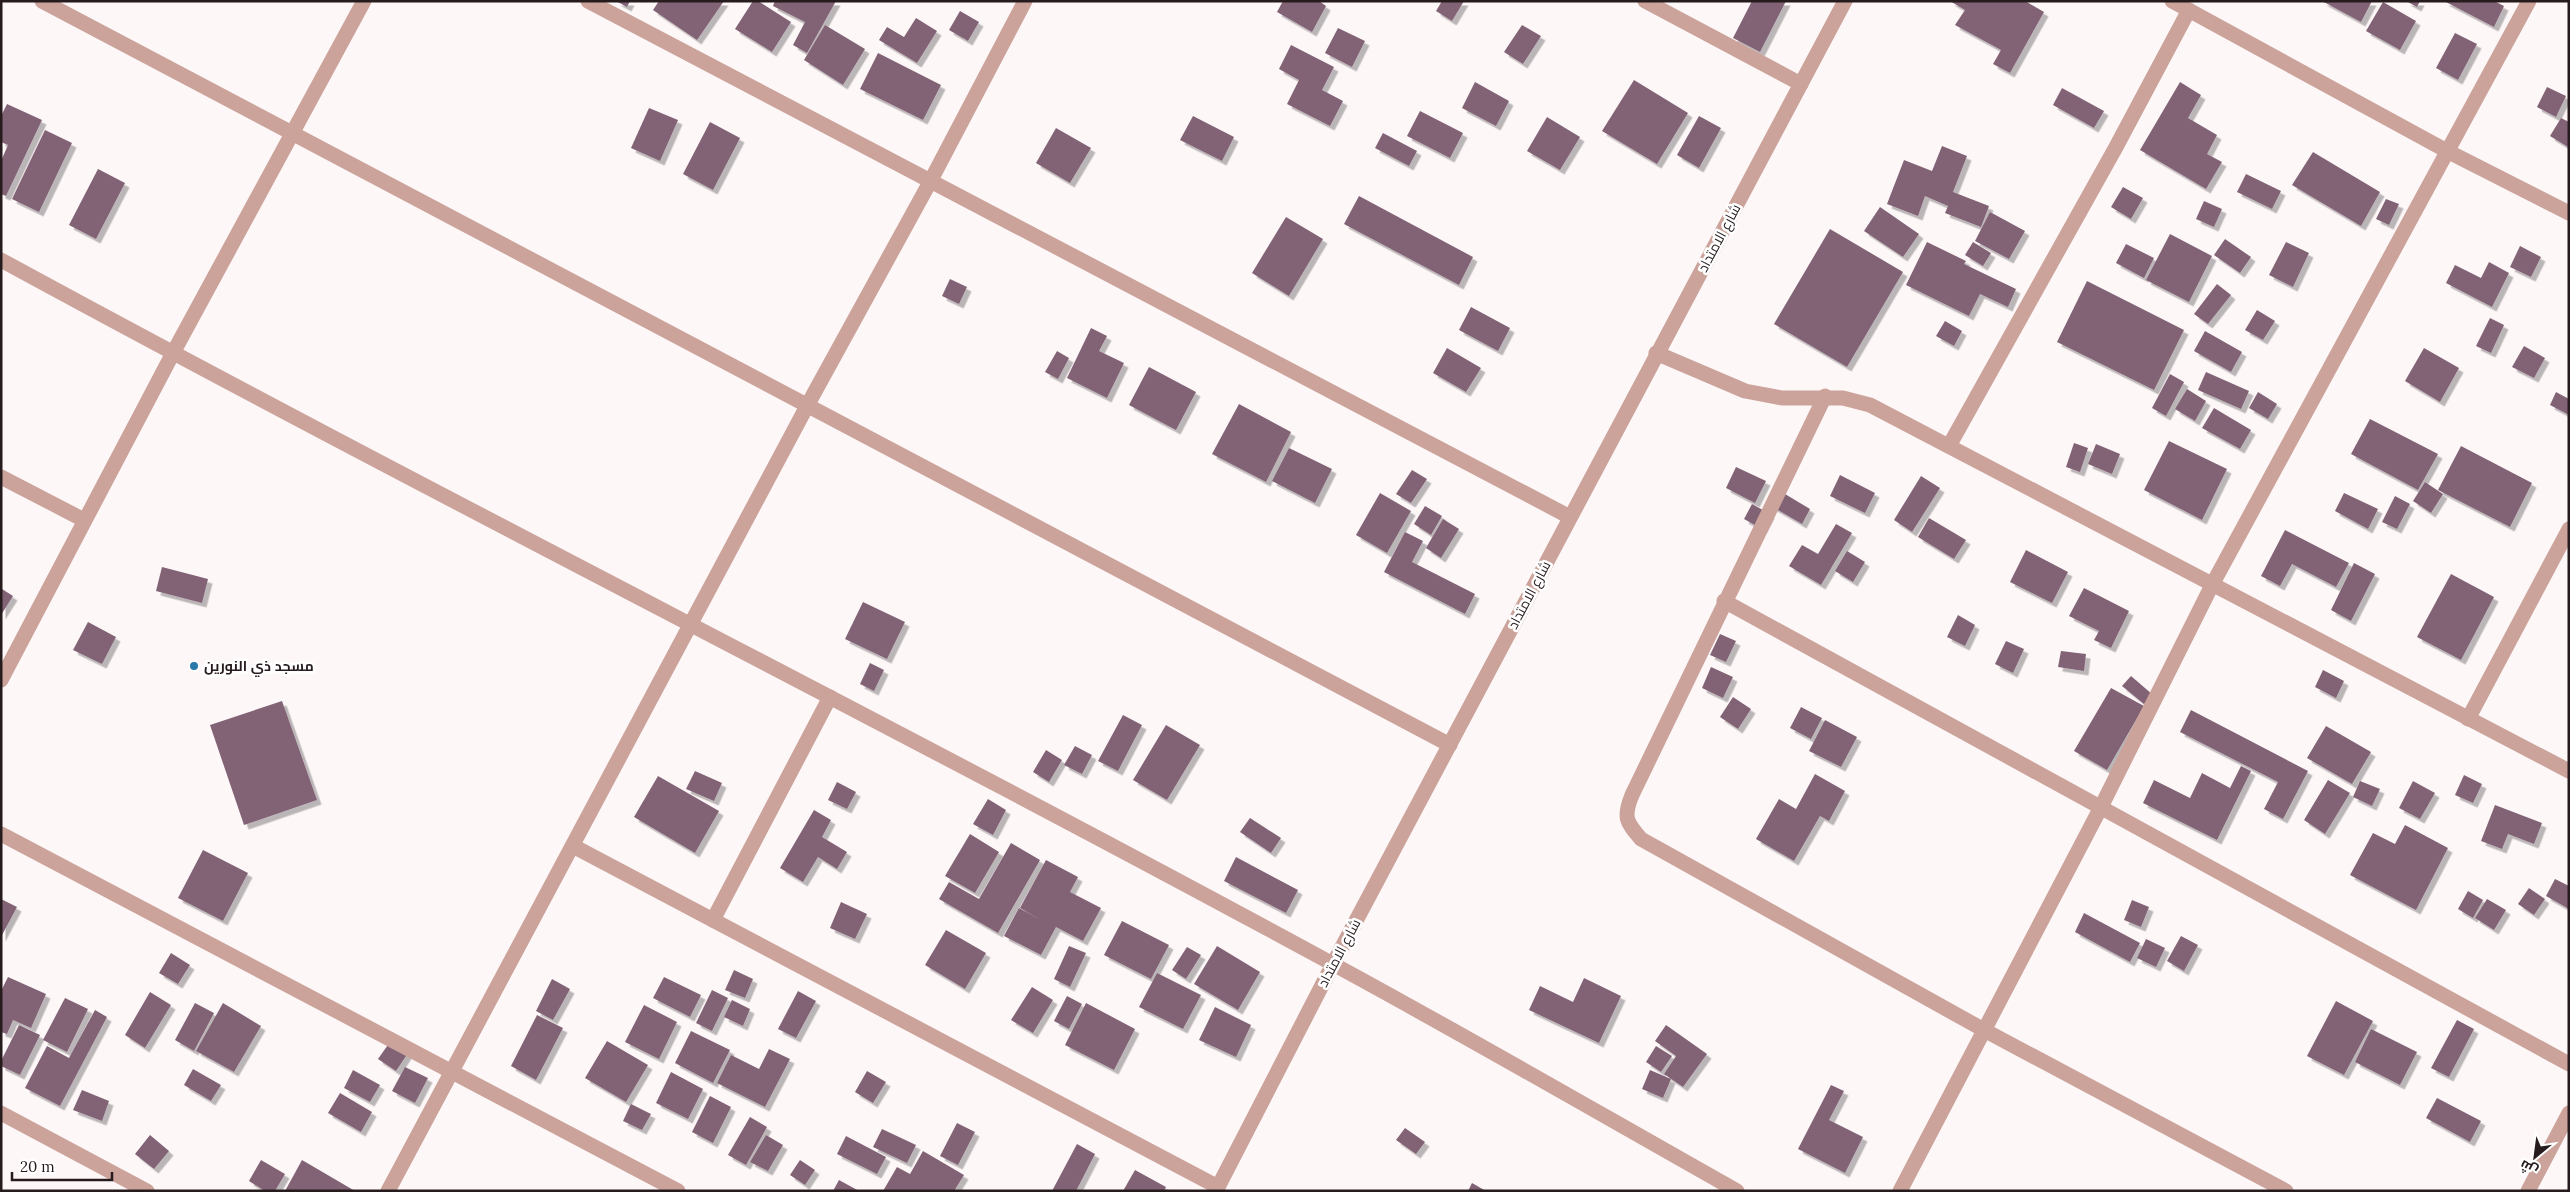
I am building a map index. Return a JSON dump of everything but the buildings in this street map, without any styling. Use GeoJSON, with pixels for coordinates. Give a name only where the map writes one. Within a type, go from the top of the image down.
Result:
{"type":"FeatureCollection","features":[{"type":"Feature","properties":{"kind":"street"},"geometry":{"type":"LineString","coordinates":[[42,1],[1450,745]]}},
{"type":"Feature","properties":{"kind":"street"},"geometry":{"type":"LineString","coordinates":[[1,680],[173,353],[364,1]]}},
{"type":"Feature","properties":{"kind":"street"},"geometry":{"type":"LineString","coordinates":[[588,1],[1570,517]]}},
{"type":"Feature","properties":{"kind":"street"},"geometry":{"type":"LineString","coordinates":[[388,1191],[450,1071],[573,846],[807,406],[930,182],[1025,1]]}},
{"type":"Feature","properties":{"kind":"street"},"geometry":{"type":"LineString","coordinates":[[1645,1],[1801,84]]}},
{"type":"Feature","properties":{"kind":"street","name":"شارع الامتداد"},"geometry":{"type":"LineString","coordinates":[[1216,1189],[1656,353],[1845,1]]}},
{"type":"Feature","properties":{"kind":"street"},"geometry":{"type":"LineString","coordinates":[[2172,1],[2447,151],[2569,213]]}},
{"type":"Feature","properties":{"kind":"street"},"geometry":{"type":"LineString","coordinates":[[1900,1191],[2100,809],[2212,584],[2529,1]]}},
{"type":"Feature","properties":{"kind":"street"},"geometry":{"type":"LineString","coordinates":[[1949,446],[2116,148],[2189,10]]}},
{"type":"Feature","properties":{"kind":"street"},"geometry":{"type":"LineString","coordinates":[[1,260],[173,353],[690,623],[1333,964],[1737,1191]]}},
{"type":"Feature","properties":{"kind":"street"},"geometry":{"type":"LineString","coordinates":[[1656,353],[1745,391],[1782,398],[1825,396],[1843,398],[1870,405],[2569,771]]}},
{"type":"Feature","properties":{"kind":"street"},"geometry":{"type":"LineString","coordinates":[[1825,396],[1724,601],[1632,795],[1626,810],[1628,825],[1641,839],[1984,1030],[2286,1191]]}},
{"type":"Feature","properties":{"kind":"street"},"geometry":{"type":"LineString","coordinates":[[1,477],[84,520]]}},
{"type":"Feature","properties":{"kind":"street"},"geometry":{"type":"LineString","coordinates":[[2468,719],[2569,529]]}},
{"type":"Feature","properties":{"kind":"street"},"geometry":{"type":"LineString","coordinates":[[1724,601],[2100,809],[2569,1064]]}},
{"type":"Feature","properties":{"kind":"street"},"geometry":{"type":"LineString","coordinates":[[713,920],[830,698]]}},
{"type":"Feature","properties":{"kind":"street"},"geometry":{"type":"LineString","coordinates":[[1,834],[678,1191]]}},
{"type":"Feature","properties":{"kind":"street"},"geometry":{"type":"LineString","coordinates":[[573,846],[1216,1189]]}},
{"type":"Feature","properties":{"kind":"street"},"geometry":{"type":"LineString","coordinates":[[1,1113],[147,1191]]}},
{"type":"Feature","properties":{"kind":"street"},"geometry":{"type":"LineString","coordinates":[[2528,1191],[2569,1113]]}},
{"type":"Feature","properties":{"kind":"place","name":"مسجد ذي النورين"},"geometry":{"type":"Point","coordinates":[194,666]}}]}
